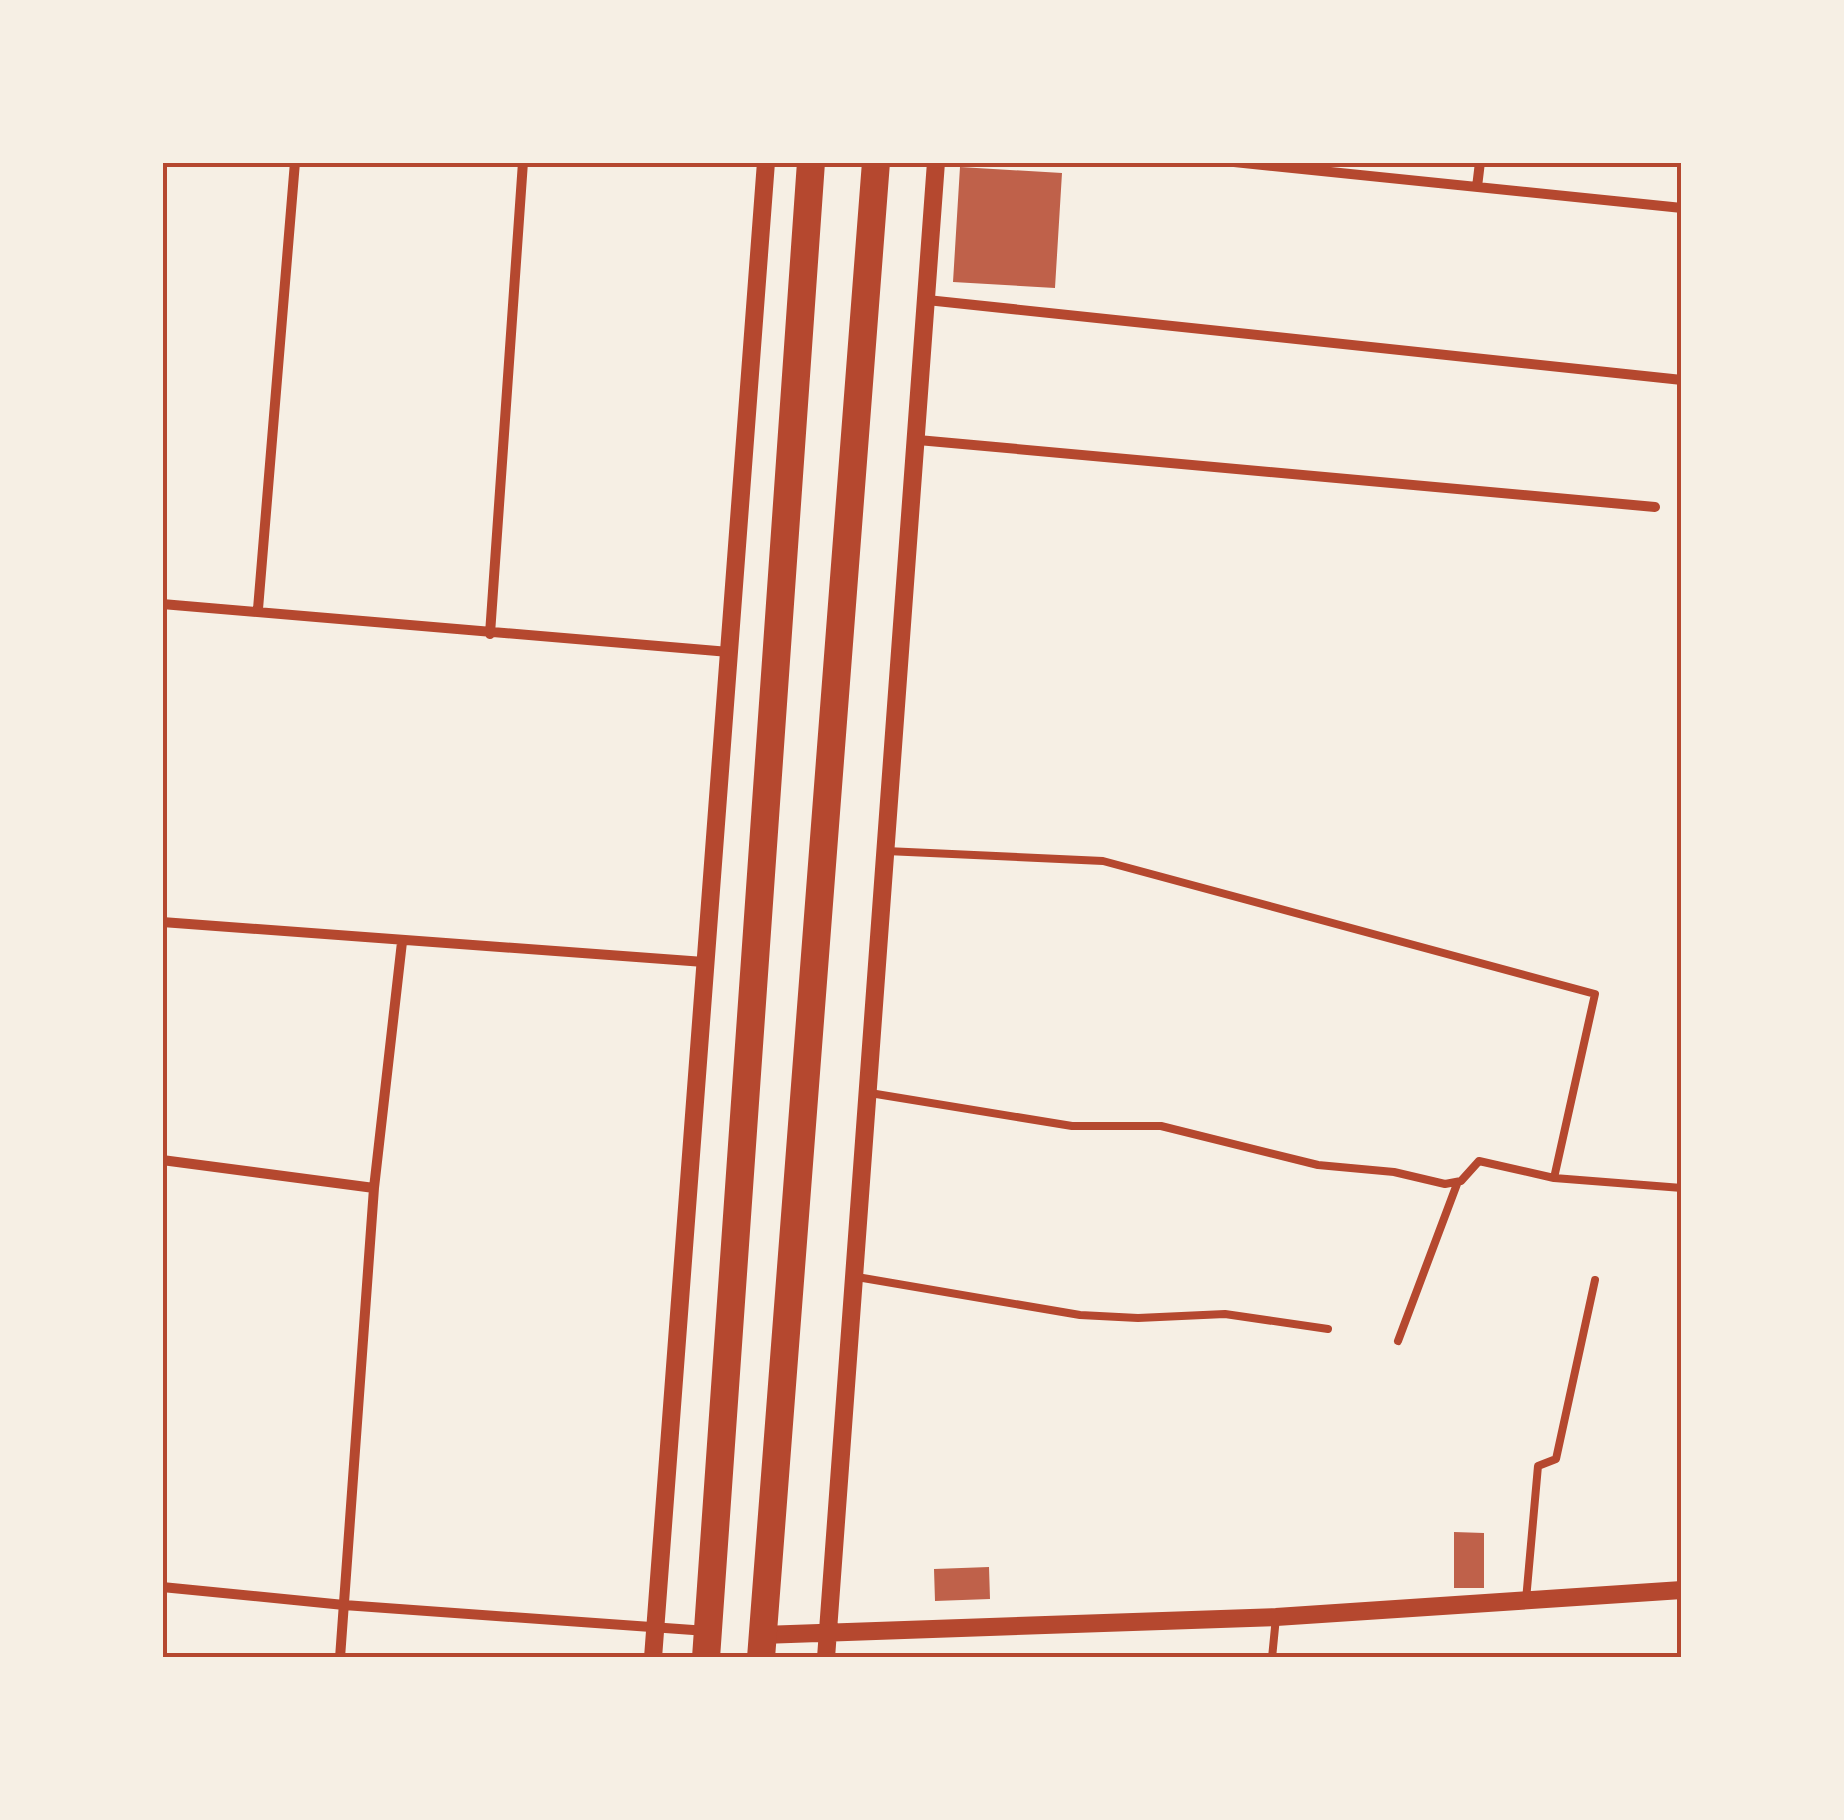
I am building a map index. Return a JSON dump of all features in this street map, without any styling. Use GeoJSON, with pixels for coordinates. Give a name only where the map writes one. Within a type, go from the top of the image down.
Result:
{"type":"FeatureCollection","features":[{"type":"Feature","properties":{"kind":"highway"},"geometry":{"type":"LineString","coordinates":[[707,1644],[811,162]]}},
{"type":"Feature","properties":{"kind":"highway"},"geometry":{"type":"LineString","coordinates":[[761,1646],[876,162]]}},
{"type":"Feature","properties":{"kind":"street"},"geometry":{"type":"LineString","coordinates":[[258,610],[294,162]]}},
{"type":"Feature","properties":{"kind":"street"},"geometry":{"type":"LineString","coordinates":[[490,634],[522,162]]}},
{"type":"Feature","properties":{"kind":"street"},"geometry":{"type":"LineString","coordinates":[[653,1658],[766,162]]}},
{"type":"Feature","properties":{"kind":"street"},"geometry":{"type":"LineString","coordinates":[[826,1658],[936,162]]}},
{"type":"Feature","properties":{"kind":"street"},"geometry":{"type":"LineString","coordinates":[[1234,162],[1328,167],[1682,208]]}},
{"type":"Feature","properties":{"kind":"street"},"geometry":{"type":"LineString","coordinates":[[1478,187],[1480,162]]}},
{"type":"Feature","properties":{"kind":"street"},"geometry":{"type":"LineString","coordinates":[[927,300],[1682,380]]}},
{"type":"Feature","properties":{"kind":"street"},"geometry":{"type":"LineString","coordinates":[[918,440],[1655,507]]}},
{"type":"Feature","properties":{"kind":"street"},"geometry":{"type":"LineString","coordinates":[[162,604],[729,652]]}},
{"type":"Feature","properties":{"kind":"street"},"geometry":{"type":"LineString","coordinates":[[162,922],[704,962]]}},
{"type":"Feature","properties":{"kind":"street"},"geometry":{"type":"LineString","coordinates":[[340,1658],[374,1188],[402,942]]}},
{"type":"Feature","properties":{"kind":"street"},"geometry":{"type":"LineString","coordinates":[[162,1160],[374,1188]]}},
{"type":"Feature","properties":{"kind":"street"},"geometry":{"type":"LineString","coordinates":[[162,1587],[656,1628],[707,1644]]}},
{"type":"Feature","properties":{"kind":"street"},"geometry":{"type":"LineString","coordinates":[[761,1646],[828,1634],[1276,1616],[1682,1590]]}},
{"type":"Feature","properties":{"kind":"lane"},"geometry":{"type":"LineString","coordinates":[[886,851],[1104,861],[1595,994],[1554,1178]]}},
{"type":"Feature","properties":{"kind":"lane"},"geometry":{"type":"LineString","coordinates":[[866,1092],[1072,1126],[1161,1126],[1318,1165],[1457,1184]]}},
{"type":"Feature","properties":{"kind":"lane"},"geometry":{"type":"LineString","coordinates":[[1398,1340],[1457,1184],[1479,1161],[1554,1178],[1682,1188]]}},
{"type":"Feature","properties":{"kind":"lane"},"geometry":{"type":"LineString","coordinates":[[854,1276],[1080,1315],[1138,1318],[1225,1314],[1328,1329]]}},
{"type":"Feature","properties":{"kind":"lane"},"geometry":{"type":"LineString","coordinates":[[1526,1600],[1538,1466],[1556,1459],[1595,1280]]}},
{"type":"Feature","properties":{"kind":"lane"},"geometry":{"type":"LineString","coordinates":[[1272,1658],[1276,1616]]}},
{"type":"Feature","properties":{"kind":"building"},"geometry":{"type":"Polygon","coordinates":[[[960,167],[1062,173],[1055,288],[953,282],[960,167]]]}},
{"type":"Feature","properties":{"kind":"building"},"geometry":{"type":"Polygon","coordinates":[[[1454,1532],[1484,1533],[1484,1588],[1454,1588],[1454,1532]]]}},
{"type":"Feature","properties":{"kind":"building"},"geometry":{"type":"Polygon","coordinates":[[[989,1567],[990,1599],[935,1601],[934,1569],[989,1567]]]}}]}
